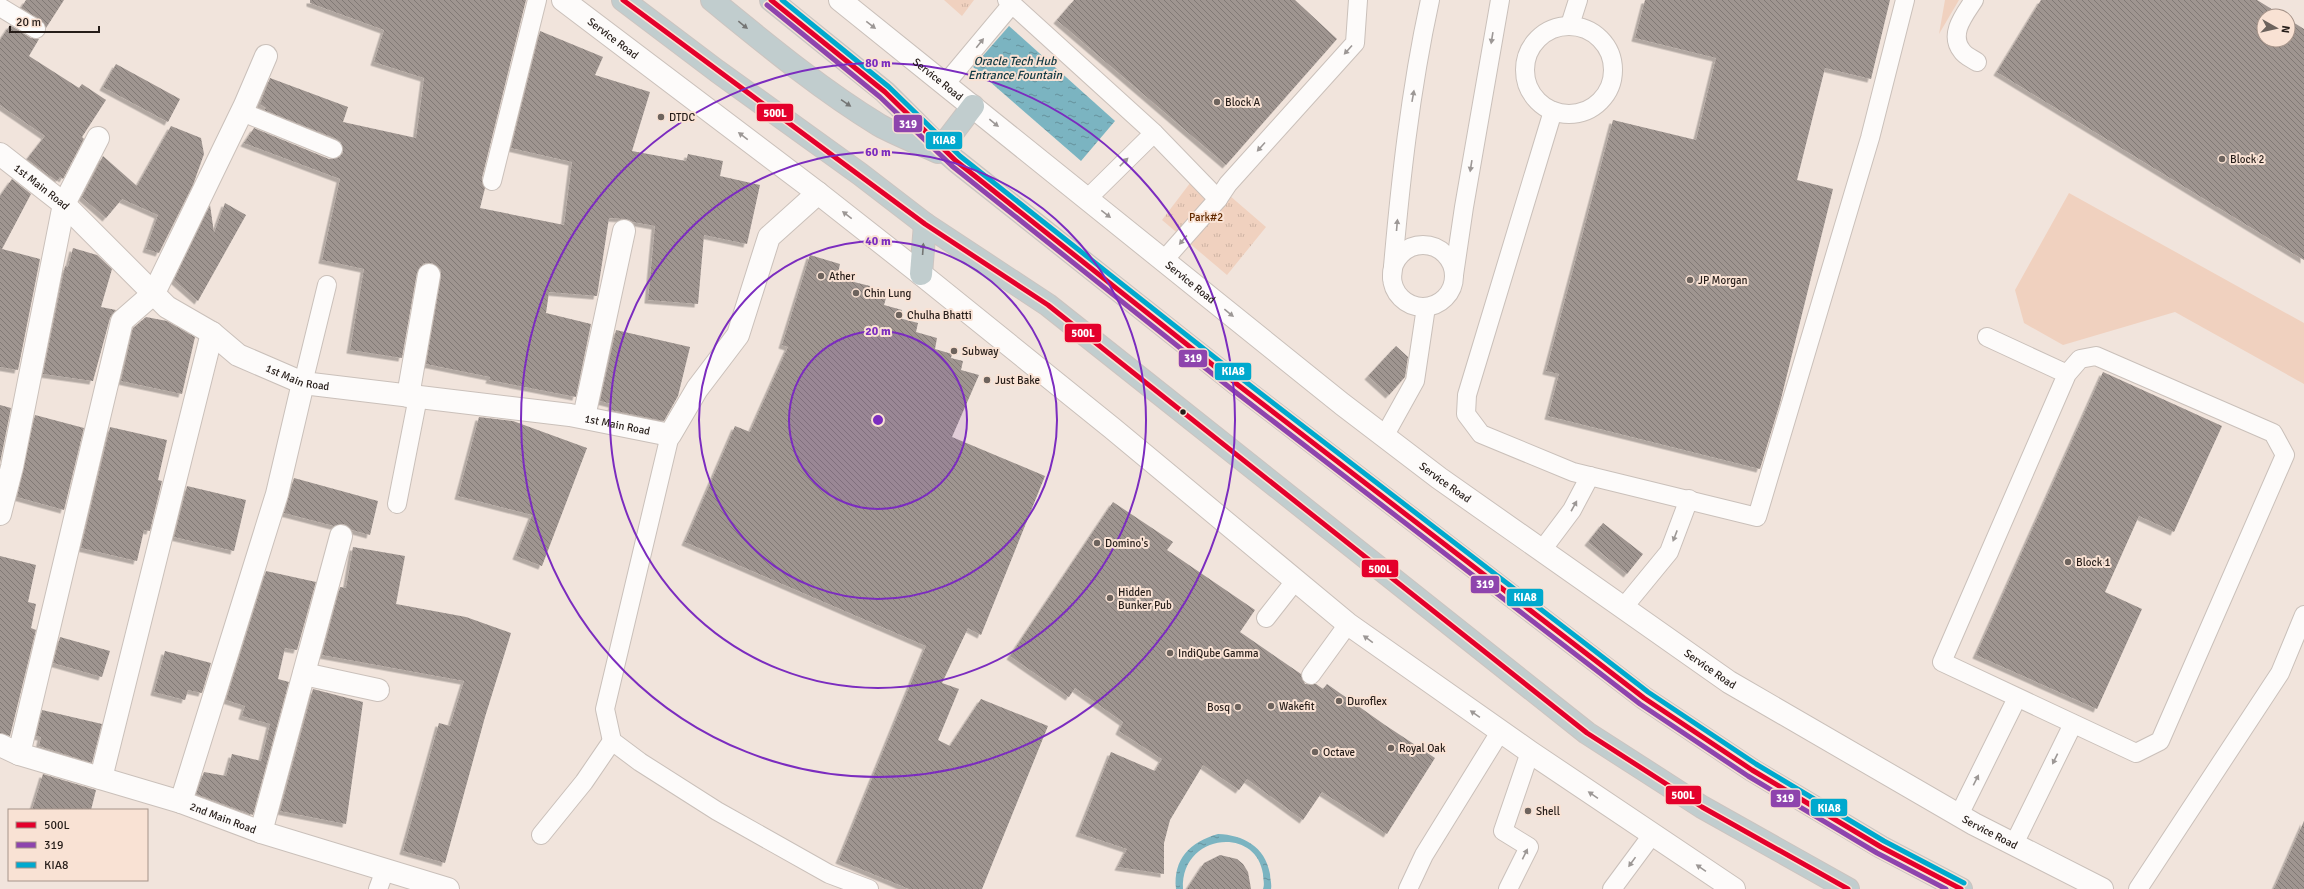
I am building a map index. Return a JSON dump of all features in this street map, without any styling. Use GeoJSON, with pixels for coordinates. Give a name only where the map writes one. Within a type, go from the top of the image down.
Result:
{"type":"FeatureCollection","features":[{"type":"Feature","properties":{"kind":"highway"},"geometry":{"type":"LineString","coordinates":[[623,0],[716,71],[860,174],[925,224],[1048,305],[1587,733],[1702,808],[1848,889]]}},
{"type":"Feature","properties":{"kind":"highway"},"geometry":{"type":"LineString","coordinates":[[712,0],[763,42],[846,103],[881,126],[949,154]]}},
{"type":"Feature","properties":{"kind":"highway"},"geometry":{"type":"LineString","coordinates":[[771,0],[885,92],[949,154],[1238,385],[1644,698],[1752,770],[1881,847],[1961,889]]}},
{"type":"Feature","properties":{"kind":"highway"},"geometry":{"type":"LineString","coordinates":[[949,154],[973,106]]}},
{"type":"Feature","properties":{"kind":"highway"},"geometry":{"type":"LineString","coordinates":[[921,274],[925,224]]}},
{"type":"Feature","properties":{"kind":"street","name":"Service Road"},"geometry":{"type":"LineString","coordinates":[[563,0],[818,192],[1112,428],[1348,624],[1500,732],[1734,889]]}},
{"type":"Feature","properties":{"kind":"street","name":"Service Road"},"geometry":{"type":"LineString","coordinates":[[849,3],[1086,199],[1342,404],[1385,435],[1439,478],[1729,682],[1959,815],[2102,889]]}},
{"type":"Feature","properties":{"kind":"street"},"geometry":{"type":"LineString","coordinates":[[10,750],[122,321],[154,292],[242,112],[266,56]]}},
{"type":"Feature","properties":{"kind":"street"},"geometry":{"type":"LineString","coordinates":[[0,514],[12,467],[64,204],[98,138]]}},
{"type":"Feature","properties":{"kind":"street","name":"1st Main Road"},"geometry":{"type":"LineString","coordinates":[[0,154],[64,204],[154,292],[167,307],[212,333],[238,355],[302,383],[584,417],[670,434]]}},
{"type":"Feature","properties":{"kind":"street"},"geometry":{"type":"LineString","coordinates":[[670,434],[697,389],[738,335],[769,237],[818,192]]}},
{"type":"Feature","properties":{"kind":"street"},"geometry":{"type":"LineString","coordinates":[[584,417],[624,231]]}},
{"type":"Feature","properties":{"kind":"street"},"geometry":{"type":"LineString","coordinates":[[413,396],[429,275]]}},
{"type":"Feature","properties":{"kind":"street"},"geometry":{"type":"LineString","coordinates":[[101,778],[212,333]]}},
{"type":"Feature","properties":{"kind":"street"},"geometry":{"type":"LineString","coordinates":[[181,802],[277,494],[302,383]]}},
{"type":"Feature","properties":{"kind":"street"},"geometry":{"type":"LineString","coordinates":[[262,832],[341,536]]}},
{"type":"Feature","properties":{"kind":"street"},"geometry":{"type":"LineString","coordinates":[[304,674],[378,690]]}},
{"type":"Feature","properties":{"kind":"street","name":"2nd Main Road"},"geometry":{"type":"LineString","coordinates":[[10,750],[181,802],[262,832],[382,880],[448,889]]}},
{"type":"Feature","properties":{"kind":"lane"},"geometry":{"type":"LineString","coordinates":[[492,180],[537,0]]}},
{"type":"Feature","properties":{"kind":"lane"},"geometry":{"type":"LineString","coordinates":[[1164,260],[1218,199],[1228,184],[1355,43],[1358,0]]}},
{"type":"Feature","properties":{"kind":"lane"},"geometry":{"type":"LineString","coordinates":[[1430,0],[1412,101],[1398,208],[1392,278],[1402,299],[1416,306],[1426,307],[1443,300],[1448,295],[1454,275],[1465,199],[1500,0]]}},
{"type":"Feature","properties":{"kind":"lane"},"geometry":{"type":"LineString","coordinates":[[1570,25],[1578,0]]}},
{"type":"Feature","properties":{"kind":"lane"},"geometry":{"type":"LineString","coordinates":[[1553,111],[1467,395],[1466,414],[1481,434],[1573,472],[1756,517],[1870,138],[1904,0]]}},
{"type":"Feature","properties":{"kind":"lane"},"geometry":{"type":"LineString","coordinates":[[1974,0],[1958,28],[1957,40],[1962,52],[1977,62]]}},
{"type":"Feature","properties":{"kind":"lane"},"geometry":{"type":"LineString","coordinates":[[946,83],[1010,2],[1154,133],[1218,199]]}},
{"type":"Feature","properties":{"kind":"lane"},"geometry":{"type":"LineString","coordinates":[[0,7],[36,29]]}},
{"type":"Feature","properties":{"kind":"lane"},"geometry":{"type":"LineString","coordinates":[[1570,25],[1587,29],[1603,42],[1612,59],[1613,74],[1607,92],[1596,104],[1583,112],[1568,114],[1553,111],[1542,105],[1531,92],[1525,73],[1526,58],[1530,48],[1545,32],[1570,25]]}},
{"type":"Feature","properties":{"kind":"lane"},"geometry":{"type":"LineString","coordinates":[[242,112],[333,149]]}},
{"type":"Feature","properties":{"kind":"lane"},"geometry":{"type":"LineString","coordinates":[[1086,199],[1154,133]]}},
{"type":"Feature","properties":{"kind":"lane"},"geometry":{"type":"LineString","coordinates":[[1392,278],[1393,268],[1402,253],[1419,245],[1434,246],[1441,250],[1448,257],[1454,275]]}},
{"type":"Feature","properties":{"kind":"lane"},"geometry":{"type":"LineString","coordinates":[[302,383],[327,285]]}},
{"type":"Feature","properties":{"kind":"lane"},"geometry":{"type":"LineString","coordinates":[[1385,435],[1415,381],[1426,307]]}},
{"type":"Feature","properties":{"kind":"lane"},"geometry":{"type":"LineString","coordinates":[[1987,337],[2067,374]]}},
{"type":"Feature","properties":{"kind":"lane"},"geometry":{"type":"LineString","coordinates":[[2096,356],[2273,433],[2284,455],[2160,741],[2136,753],[1942,662],[2067,374],[2080,359],[2096,356]]}},
{"type":"Feature","properties":{"kind":"lane"},"geometry":{"type":"LineString","coordinates":[[397,504],[413,396]]}},
{"type":"Feature","properties":{"kind":"lane"},"geometry":{"type":"LineString","coordinates":[[670,434],[605,709],[612,741],[640,762],[717,811],[829,874],[869,889]]}},
{"type":"Feature","properties":{"kind":"lane"},"geometry":{"type":"LineString","coordinates":[[1542,550],[1572,510],[1590,476]]}},
{"type":"Feature","properties":{"kind":"lane"},"geometry":{"type":"LineString","coordinates":[[1623,608],[1669,552],[1689,500]]}},
{"type":"Feature","properties":{"kind":"lane"},"geometry":{"type":"LineString","coordinates":[[1266,618],[1295,581]]}},
{"type":"Feature","properties":{"kind":"lane"},"geometry":{"type":"LineString","coordinates":[[2138,889],[2280,672],[2304,615]]}},
{"type":"Feature","properties":{"kind":"lane"},"geometry":{"type":"LineString","coordinates":[[1311,675],[1348,624]]}},
{"type":"Feature","properties":{"kind":"lane"},"geometry":{"type":"LineString","coordinates":[[1959,815],[2017,698]]}},
{"type":"Feature","properties":{"kind":"lane"},"geometry":{"type":"LineString","coordinates":[[2014,844],[2073,724]]}},
{"type":"Feature","properties":{"kind":"lane"},"geometry":{"type":"LineString","coordinates":[[1408,889],[1424,855],[1500,732]]}},
{"type":"Feature","properties":{"kind":"lane"},"geometry":{"type":"LineString","coordinates":[[541,835],[584,782],[612,741]]}},
{"type":"Feature","properties":{"kind":"lane"},"geometry":{"type":"LineString","coordinates":[[1508,889],[1529,847],[1503,831],[1530,752]]}},
{"type":"Feature","properties":{"kind":"lane"},"geometry":{"type":"LineString","coordinates":[[1612,889],[1652,835]]}},
{"type":"Feature","properties":{"kind":"green space"},"geometry":{"type":"Polygon","coordinates":[[[944,0],[974,0],[962,16],[944,0]]]}},
{"type":"Feature","properties":{"kind":"green space"},"geometry":{"type":"Polygon","coordinates":[[[1945,0],[1959,0],[1939,34],[1945,0]]]}},
{"type":"Feature","properties":{"kind":"green space","name":"Park#2"},"geometry":{"type":"Polygon","coordinates":[[[1200,170],[1266,227],[1227,275],[1162,220],[1200,170]]]}},
{"type":"Feature","properties":{"kind":"green space"},"geometry":{"type":"Polygon","coordinates":[[[2069,193],[2304,323],[2304,384],[2175,312],[2063,345],[2024,323],[2015,290],[2069,193]]]}},
{"type":"Feature","properties":{"kind":"water","name":"Oracle Tech Hub Entrance Fountain"},"geometry":{"type":"Polygon","coordinates":[[[1009,26],[1115,121],[1081,161],[973,67],[1009,26]]]}},
{"type":"Feature","properties":{"kind":"water"},"geometry":{"type":"Polygon","coordinates":[[[1218,834],[1244,840],[1258,849],[1267,864],[1270,874],[1271,889],[1263,889],[1263,874],[1257,858],[1247,848],[1234,843],[1219,842],[1205,847],[1193,857],[1185,871],[1183,889],[1176,889],[1177,869],[1185,853],[1199,842],[1218,834]]]}},
{"type":"Feature","properties":{"kind":"building"},"geometry":{"type":"Polygon","coordinates":[[[26,0],[64,0],[46,28],[41,20],[21,8],[26,0]]]}},
{"type":"Feature","properties":{"kind":"building"},"geometry":{"type":"Polygon","coordinates":[[[310,0],[526,0],[482,178],[485,188],[480,208],[564,225],[572,162],[511,148],[540,31],[603,57],[595,75],[650,92],[632,151],[686,161],[688,154],[723,161],[720,176],[760,185],[747,244],[704,235],[698,304],[648,300],[655,226],[633,222],[626,219],[609,218],[597,296],[549,292],[546,313],[591,324],[576,397],[489,380],[490,377],[426,364],[441,277],[441,270],[432,263],[424,263],[417,273],[402,358],[350,350],[364,269],[322,260],[340,179],[244,143],[254,128],[329,159],[339,157],[343,153],[341,143],[337,139],[264,110],[266,108],[260,104],[270,78],[348,107],[343,122],[416,138],[424,78],[374,62],[384,30],[310,3],[310,0]]]}},
{"type":"Feature","properties":{"kind":"building","name":"Block A"},"geometry":{"type":"Polygon","coordinates":[[[1074,0],[1295,0],[1337,39],[1226,165],[1057,20],[1074,0]]]}},
{"type":"Feature","properties":{"kind":"building","name":"JP Morgan"},"geometry":{"type":"Polygon","coordinates":[[[1645,0],[1890,0],[1871,79],[1825,68],[1797,180],[1833,189],[1780,403],[1760,469],[1548,416],[1559,374],[1546,371],[1613,120],[1696,140],[1716,58],[1635,38],[1645,0]]]}},
{"type":"Feature","properties":{"kind":"building","name":"Block 2"},"geometry":{"type":"Polygon","coordinates":[[[2041,0],[2257,0],[2270,8],[2256,8],[2256,48],[2296,48],[2296,24],[2304,29],[2304,260],[1997,72],[2041,0]]]}},
{"type":"Feature","properties":{"kind":"building"},"geometry":{"type":"Polygon","coordinates":[[[10,25],[31,38],[39,39],[29,56],[79,88],[82,84],[106,100],[82,137],[84,139],[63,179],[60,177],[57,181],[27,159],[45,136],[0,105],[0,40],[10,25]]]}},
{"type":"Feature","properties":{"kind":"building"},"geometry":{"type":"Polygon","coordinates":[[[116,64],[180,99],[168,122],[103,87],[116,64]]]}},
{"type":"Feature","properties":{"kind":"building"},"geometry":{"type":"Polygon","coordinates":[[[171,126],[201,138],[204,154],[193,185],[159,253],[146,249],[158,215],[122,199],[106,218],[82,197],[103,156],[137,186],[171,126]]]}},
{"type":"Feature","properties":{"kind":"building"},"geometry":{"type":"Polygon","coordinates":[[[12,179],[31,194],[2,249],[40,259],[18,370],[0,367],[0,196],[12,179]]]}},
{"type":"Feature","properties":{"kind":"building"},"geometry":{"type":"Polygon","coordinates":[[[225,203],[246,215],[198,301],[174,280],[210,205],[214,233],[225,203]]]}},
{"type":"Feature","properties":{"kind":"building"},"geometry":{"type":"Polygon","coordinates":[[[73,248],[97,255],[112,269],[101,307],[116,310],[110,318],[93,381],[43,374],[65,266],[68,267],[73,248]]]}},
{"type":"Feature","properties":{"kind":"building"},"geometry":{"type":"Polygon","coordinates":[[[810,255],[840,264],[838,273],[855,277],[854,282],[870,286],[869,293],[886,298],[884,305],[902,310],[899,318],[918,323],[916,332],[937,338],[935,349],[952,354],[951,358],[963,361],[961,370],[979,375],[952,437],[1045,476],[981,635],[968,628],[942,683],[959,689],[938,740],[950,746],[981,699],[1048,726],[982,889],[909,889],[839,860],[926,646],[685,542],[735,426],[750,432],[788,347],[782,345],[810,255]]]}},
{"type":"Feature","properties":{"kind":"building"},"geometry":{"type":"Polygon","coordinates":[[[146,317],[167,321],[195,337],[182,394],[121,381],[133,328],[146,317]]]}},
{"type":"Feature","properties":{"kind":"building"},"geometry":{"type":"Polygon","coordinates":[[[616,330],[690,347],[678,396],[664,421],[611,410],[612,404],[600,401],[616,330]]]}},
{"type":"Feature","properties":{"kind":"building"},"geometry":{"type":"Polygon","coordinates":[[[1396,346],[1408,357],[1405,377],[1389,395],[1368,376],[1396,346]]]}},
{"type":"Feature","properties":{"kind":"building","name":"Block 1"},"geometry":{"type":"Polygon","coordinates":[[[2103,372],[2222,426],[2174,532],[2139,516],[2105,592],[2142,609],[2097,709],[1976,655],[2103,372]]]}},
{"type":"Feature","properties":{"kind":"building"},"geometry":{"type":"Polygon","coordinates":[[[0,405],[11,408],[0,463],[0,405]]]}},
{"type":"Feature","properties":{"kind":"building"},"geometry":{"type":"Polygon","coordinates":[[[35,415],[84,428],[64,510],[17,497],[35,415]]]}},
{"type":"Feature","properties":{"kind":"building"},"geometry":{"type":"Polygon","coordinates":[[[479,417],[513,421],[587,448],[542,566],[516,556],[532,515],[458,496],[479,417]]]}},
{"type":"Feature","properties":{"kind":"building"},"geometry":{"type":"Polygon","coordinates":[[[110,427],[167,440],[158,480],[162,481],[150,531],[144,530],[137,561],[81,548],[110,427]]]}},
{"type":"Feature","properties":{"kind":"building"},"geometry":{"type":"Polygon","coordinates":[[[294,478],[378,501],[370,535],[352,530],[344,524],[334,526],[284,513],[294,478]]]}},
{"type":"Feature","properties":{"kind":"building"},"geometry":{"type":"Polygon","coordinates":[[[187,486],[246,500],[234,551],[174,537],[187,486]]]}},
{"type":"Feature","properties":{"kind":"building"},"geometry":{"type":"Polygon","coordinates":[[[1113,502],[1173,542],[1167,550],[1255,610],[1240,632],[1301,674],[1305,684],[1316,684],[1323,689],[1327,684],[1435,758],[1387,834],[1322,792],[1303,820],[1247,779],[1239,790],[1203,765],[1170,820],[1164,843],[1164,874],[1118,867],[1127,849],[1079,833],[1111,752],[1155,771],[1162,759],[1119,731],[1123,722],[1075,688],[1069,697],[1010,656],[1113,502]]]}},
{"type":"Feature","properties":{"kind":"building"},"geometry":{"type":"Polygon","coordinates":[[[1603,523],[1643,554],[1627,574],[1588,542],[1603,523]]]}},
{"type":"Feature","properties":{"kind":"building"},"geometry":{"type":"Polygon","coordinates":[[[353,547],[405,556],[396,604],[466,617],[511,633],[485,717],[445,863],[403,851],[439,723],[450,726],[464,681],[322,655],[340,587],[346,588],[353,547]]]}},
{"type":"Feature","properties":{"kind":"building"},"geometry":{"type":"Polygon","coordinates":[[[0,556],[36,565],[28,602],[36,604],[31,628],[36,630],[10,736],[0,733],[0,556]]]}},
{"type":"Feature","properties":{"kind":"building"},"geometry":{"type":"Polygon","coordinates":[[[266,571],[316,582],[297,650],[285,648],[278,679],[289,682],[253,815],[196,794],[204,772],[226,776],[232,754],[261,761],[270,724],[242,716],[245,706],[226,700],[266,571]]]}},
{"type":"Feature","properties":{"kind":"building"},"geometry":{"type":"Polygon","coordinates":[[[60,637],[110,651],[102,677],[53,663],[60,637]]]}},
{"type":"Feature","properties":{"kind":"building"},"geometry":{"type":"Polygon","coordinates":[[[165,651],[211,663],[202,693],[188,690],[185,700],[154,692],[165,651]]]}},
{"type":"Feature","properties":{"kind":"building"},"geometry":{"type":"Polygon","coordinates":[[[313,689],[363,702],[346,824],[280,811],[313,689]]]}},
{"type":"Feature","properties":{"kind":"building"},"geometry":{"type":"Polygon","coordinates":[[[42,710],[102,724],[92,763],[39,746],[41,737],[36,736],[42,710]]]}},
{"type":"Feature","properties":{"kind":"building"},"geometry":{"type":"Polygon","coordinates":[[[43,774],[96,790],[91,809],[32,809],[43,774]]]}},
{"type":"Feature","properties":{"kind":"building"},"geometry":{"type":"Polygon","coordinates":[[[2304,821],[2304,889],[2274,889],[2304,821]]]}},
{"type":"Feature","properties":{"kind":"building"},"geometry":{"type":"Polygon","coordinates":[[[1220,855],[1237,859],[1243,864],[1248,872],[1251,889],[1187,889],[1204,863],[1220,855]]]}},
{"type":"Feature","properties":{"kind":"transit line","name":"500L"},"geometry":{"type":"LineString","coordinates":[[623,0],[925,224],[1048,305],[1587,733],[1702,807],[1848,889]]}},
{"type":"Feature","properties":{"kind":"transit line","name":"500L"},"geometry":{"type":"LineString","coordinates":[[771,0],[885,92],[956,161],[1238,385],[1644,698],[1752,770],[1881,847],[1961,889]]}},
{"type":"Feature","properties":{"kind":"transit line","name":"KIA8"},"geometry":{"type":"LineString","coordinates":[[782,0],[889,87],[960,156],[1242,379],[1648,692],[1756,764],[1884,841],[1964,883]]}},
{"type":"Feature","properties":{"kind":"transit line","name":"319"},"geometry":{"type":"LineString","coordinates":[[767,5],[880,97],[952,166],[1234,391],[1640,704],[1748,776],[1877,853],[1946,889]]}},
{"type":"Feature","properties":{"kind":"place","name":"Block A"},"geometry":{"type":"Point","coordinates":[1217,102]}},
{"type":"Feature","properties":{"kind":"place","name":"DTDC"},"geometry":{"type":"Point","coordinates":[661,117]}},
{"type":"Feature","properties":{"kind":"place","name":"Block 2"},"geometry":{"type":"Point","coordinates":[2222,159]}},
{"type":"Feature","properties":{"kind":"place","name":"Ather"},"geometry":{"type":"Point","coordinates":[821,276]}},
{"type":"Feature","properties":{"kind":"place","name":"JP Morgan"},"geometry":{"type":"Point","coordinates":[1690,280]}},
{"type":"Feature","properties":{"kind":"place","name":"Chin Lung"},"geometry":{"type":"Point","coordinates":[856,293]}},
{"type":"Feature","properties":{"kind":"place","name":"Chulha Bhatti"},"geometry":{"type":"Point","coordinates":[899,315]}},
{"type":"Feature","properties":{"kind":"place","name":"Subway"},"geometry":{"type":"Point","coordinates":[954,351]}},
{"type":"Feature","properties":{"kind":"place","name":"Just Bake"},"geometry":{"type":"Point","coordinates":[987,380]}},
{"type":"Feature","properties":{"kind":"place","name":"Domino's"},"geometry":{"type":"Point","coordinates":[1097,543]}},
{"type":"Feature","properties":{"kind":"place","name":"Block 1"},"geometry":{"type":"Point","coordinates":[2068,562]}},
{"type":"Feature","properties":{"kind":"place","name":"Hidden Bunker Pub"},"geometry":{"type":"Point","coordinates":[1110,598]}},
{"type":"Feature","properties":{"kind":"place","name":"IndiQube Gamma"},"geometry":{"type":"Point","coordinates":[1170,653]}},
{"type":"Feature","properties":{"kind":"place","name":"Duroflex"},"geometry":{"type":"Point","coordinates":[1339,701]}},
{"type":"Feature","properties":{"kind":"place","name":"Wakefit"},"geometry":{"type":"Point","coordinates":[1271,706]}},
{"type":"Feature","properties":{"kind":"place","name":"Bosq"},"geometry":{"type":"Point","coordinates":[1238,707]}},
{"type":"Feature","properties":{"kind":"place","name":"Royal Oak"},"geometry":{"type":"Point","coordinates":[1391,748]}},
{"type":"Feature","properties":{"kind":"place","name":"Octave"},"geometry":{"type":"Point","coordinates":[1315,752]}},
{"type":"Feature","properties":{"kind":"place","name":"Shell"},"geometry":{"type":"Point","coordinates":[1528,811]}}]}
